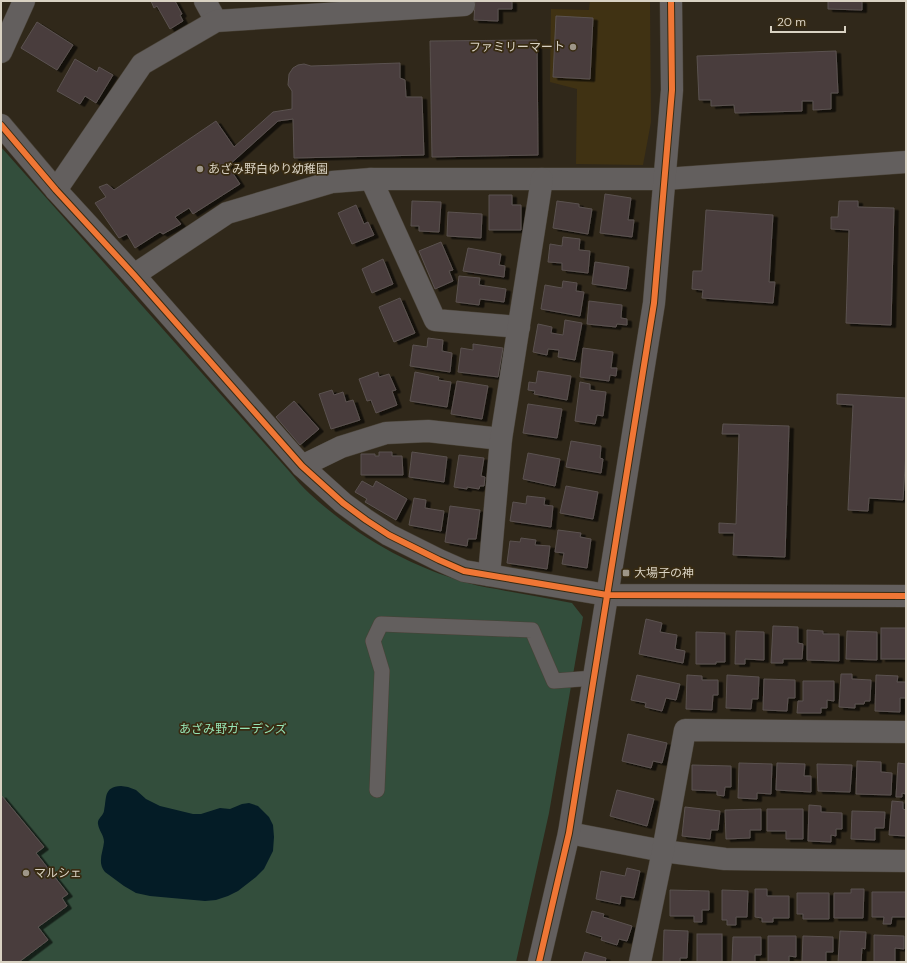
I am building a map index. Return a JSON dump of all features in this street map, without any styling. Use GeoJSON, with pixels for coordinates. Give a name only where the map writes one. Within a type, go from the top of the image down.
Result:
{"type":"FeatureCollection","features":[{"type":"Feature","properties":{"kind":"street"},"geometry":{"type":"LineString","coordinates":[[1,52],[24,1]]}},
{"type":"Feature","properties":{"kind":"street"},"geometry":{"type":"LineString","coordinates":[[205,1],[216,21]]}},
{"type":"Feature","properties":{"kind":"street"},"geometry":{"type":"LineString","coordinates":[[56,190],[142,64],[216,21],[464,5],[464,1]]}},
{"type":"Feature","properties":{"kind":"street"},"geometry":{"type":"LineString","coordinates":[[539,962],[569,834],[654,303],[672,90],[671,1]]}},
{"type":"Feature","properties":{"kind":"street"},"geometry":{"type":"LineString","coordinates":[[1,125],[56,190],[134,275],[302,466],[343,503],[389,535],[464,571],[607,595],[906,596]]}},
{"type":"Feature","properties":{"kind":"street"},"geometry":{"type":"LineString","coordinates":[[134,275],[227,212],[332,182],[371,179],[665,179],[906,162]]}},
{"type":"Feature","properties":{"kind":"street"},"geometry":{"type":"LineString","coordinates":[[371,179],[435,320],[519,327]]}},
{"type":"Feature","properties":{"kind":"street"},"geometry":{"type":"LineString","coordinates":[[489,575],[501,439],[542,179]]}},
{"type":"Feature","properties":{"kind":"street"},"geometry":{"type":"LineString","coordinates":[[302,466],[341,447],[386,434],[428,431],[501,439]]}},
{"type":"Feature","properties":{"kind":"street"},"geometry":{"type":"LineString","coordinates":[[640,962],[663,852],[685,730],[906,732]]}},
{"type":"Feature","properties":{"kind":"street"},"geometry":{"type":"LineString","coordinates":[[569,834],[663,852],[725,859],[906,861]]}},
{"type":"Feature","properties":{"kind":"lane"},"geometry":{"type":"LineString","coordinates":[[376,790],[382,671],[373,641],[380,624],[532,630],[554,682],[594,678]]}},
{"type":"Feature","properties":{"kind":"shaded area"},"geometry":{"type":"Polygon","coordinates":[[[590,1],[650,1],[651,122],[643,165],[576,164],[577,89],[550,82],[551,9],[589,10],[590,1]]]}},
{"type":"Feature","properties":{"kind":"green space","name":"あざみ野ガーデンズ"},"geometry":{"type":"Polygon","coordinates":[[[1,147],[302,486],[327,509],[345,523],[383,548],[424,568],[477,586],[572,603],[583,617],[549,813],[516,962],[1,962],[1,147]]]}},
{"type":"Feature","properties":{"kind":"water"},"geometry":{"type":"Polygon","coordinates":[[[121,786],[136,790],[146,799],[160,806],[193,814],[201,814],[220,808],[230,809],[249,803],[258,806],[269,817],[273,825],[273,851],[264,869],[238,891],[216,900],[205,901],[150,896],[136,893],[105,872],[101,865],[104,842],[98,822],[103,813],[107,794],[111,788],[121,786]]]}},
{"type":"Feature","properties":{"kind":"building"},"geometry":{"type":"Polygon","coordinates":[[[151,1],[175,1],[182,14],[180,15],[183,21],[170,29],[157,6],[154,8],[151,1]]]}},
{"type":"Feature","properties":{"kind":"building"},"geometry":{"type":"Polygon","coordinates":[[[475,1],[512,1],[512,9],[498,9],[498,21],[474,20],[475,1]]]}},
{"type":"Feature","properties":{"kind":"building"},"geometry":{"type":"Polygon","coordinates":[[[828,1],[862,1],[862,10],[828,9],[828,1]]]}},
{"type":"Feature","properties":{"kind":"building","name":"ファミリーマート"},"geometry":{"type":"Polygon","coordinates":[[[556,16],[593,18],[590,79],[553,77],[556,16]]]}},
{"type":"Feature","properties":{"kind":"building"},"geometry":{"type":"Polygon","coordinates":[[[37,22],[73,45],[57,70],[21,48],[37,22]]]}},
{"type":"Feature","properties":{"kind":"building"},"geometry":{"type":"Polygon","coordinates":[[[537,40],[538,155],[432,157],[430,41],[537,40]]]}},
{"type":"Feature","properties":{"kind":"building"},"geometry":{"type":"Polygon","coordinates":[[[836,51],[838,93],[831,93],[831,109],[813,110],[813,101],[802,101],[802,111],[735,113],[734,105],[711,106],[711,100],[699,100],[697,56],[836,51]]]}},
{"type":"Feature","properties":{"kind":"building"},"geometry":{"type":"Polygon","coordinates":[[[75,59],[97,72],[99,67],[113,75],[96,103],[85,96],[80,104],[57,91],[75,59]]]}},
{"type":"Feature","properties":{"kind":"building"},"geometry":{"type":"Polygon","coordinates":[[[400,63],[400,78],[405,80],[406,97],[422,97],[424,155],[294,158],[293,119],[278,121],[228,166],[240,184],[193,214],[189,208],[175,217],[181,224],[163,234],[160,232],[135,248],[127,234],[119,238],[95,203],[106,197],[99,187],[107,184],[114,190],[216,121],[234,147],[273,112],[292,109],[292,91],[288,85],[289,74],[293,68],[298,65],[304,64],[311,66],[400,63]]]}},
{"type":"Feature","properties":{"kind":"building"},"geometry":{"type":"Polygon","coordinates":[[[605,194],[631,198],[628,220],[634,220],[632,237],[600,233],[605,194]]]}},
{"type":"Feature","properties":{"kind":"building"},"geometry":{"type":"Polygon","coordinates":[[[489,195],[512,195],[512,205],[521,205],[521,230],[489,230],[489,195]]]}},
{"type":"Feature","properties":{"kind":"building"},"geometry":{"type":"Polygon","coordinates":[[[412,201],[441,202],[439,232],[419,231],[419,226],[411,226],[412,201]]]}},
{"type":"Feature","properties":{"kind":"building"},"geometry":{"type":"Polygon","coordinates":[[[557,201],[579,204],[579,207],[592,209],[588,234],[553,228],[557,201]]]}},
{"type":"Feature","properties":{"kind":"building"},"geometry":{"type":"Polygon","coordinates":[[[839,201],[858,201],[858,207],[894,208],[891,325],[846,323],[849,230],[831,229],[831,217],[838,217],[839,201]]]}},
{"type":"Feature","properties":{"kind":"building"},"geometry":{"type":"Polygon","coordinates":[[[356,205],[364,224],[368,222],[374,235],[352,244],[338,213],[356,205]]]}},
{"type":"Feature","properties":{"kind":"building"},"geometry":{"type":"Polygon","coordinates":[[[706,210],[773,215],[769,282],[775,282],[773,303],[702,298],[703,290],[692,289],[693,271],[702,271],[706,210]]]}},
{"type":"Feature","properties":{"kind":"building"},"geometry":{"type":"Polygon","coordinates":[[[448,212],[482,214],[481,238],[447,236],[448,212]]]}},
{"type":"Feature","properties":{"kind":"building"},"geometry":{"type":"Polygon","coordinates":[[[563,237],[580,239],[579,250],[590,251],[588,273],[562,270],[562,263],[548,262],[550,244],[562,246],[563,237]]]}},
{"type":"Feature","properties":{"kind":"building"},"geometry":{"type":"Polygon","coordinates":[[[441,242],[453,270],[449,271],[453,281],[435,289],[419,251],[441,242]]]}},
{"type":"Feature","properties":{"kind":"building"},"geometry":{"type":"Polygon","coordinates":[[[468,248],[501,254],[499,265],[505,266],[504,277],[463,271],[468,248]]]}},
{"type":"Feature","properties":{"kind":"building"},"geometry":{"type":"Polygon","coordinates":[[[383,259],[393,284],[372,293],[362,269],[383,259]]]}},
{"type":"Feature","properties":{"kind":"building"},"geometry":{"type":"Polygon","coordinates":[[[595,262],[629,267],[626,289],[592,284],[595,262]]]}},
{"type":"Feature","properties":{"kind":"building"},"geometry":{"type":"Polygon","coordinates":[[[459,276],[480,278],[479,285],[506,289],[504,302],[480,299],[479,305],[456,302],[459,276]]]}},
{"type":"Feature","properties":{"kind":"building"},"geometry":{"type":"Polygon","coordinates":[[[563,281],[577,283],[576,291],[584,292],[580,316],[541,309],[545,285],[562,288],[563,281]]]}},
{"type":"Feature","properties":{"kind":"building"},"geometry":{"type":"Polygon","coordinates":[[[400,298],[415,333],[394,342],[379,307],[400,298]]]}},
{"type":"Feature","properties":{"kind":"building"},"geometry":{"type":"Polygon","coordinates":[[[589,301],[622,305],[621,318],[627,319],[627,325],[617,324],[616,327],[587,324],[589,301]]]}},
{"type":"Feature","properties":{"kind":"building"},"geometry":{"type":"Polygon","coordinates":[[[565,320],[582,323],[575,360],[558,357],[559,350],[548,349],[547,355],[533,352],[538,324],[552,327],[551,333],[563,335],[565,320]]]}},
{"type":"Feature","properties":{"kind":"building"},"geometry":{"type":"Polygon","coordinates":[[[428,338],[443,340],[442,351],[452,353],[450,372],[410,366],[413,345],[427,347],[428,338]]]}},
{"type":"Feature","properties":{"kind":"building"},"geometry":{"type":"Polygon","coordinates":[[[473,344],[503,348],[498,377],[458,372],[461,348],[473,350],[473,344]]]}},
{"type":"Feature","properties":{"kind":"building"},"geometry":{"type":"Polygon","coordinates":[[[583,348],[613,352],[611,368],[617,368],[616,376],[610,375],[609,381],[580,377],[583,348]]]}},
{"type":"Feature","properties":{"kind":"building"},"geometry":{"type":"Polygon","coordinates":[[[538,371],[571,376],[567,400],[534,394],[535,391],[528,390],[529,382],[536,383],[538,371]]]}},
{"type":"Feature","properties":{"kind":"building"},"geometry":{"type":"Polygon","coordinates":[[[378,372],[379,377],[389,374],[396,390],[392,391],[397,405],[376,413],[371,400],[367,401],[359,379],[378,372]]]}},
{"type":"Feature","properties":{"kind":"building"},"geometry":{"type":"Polygon","coordinates":[[[415,372],[439,377],[438,380],[451,382],[447,407],[410,401],[415,372]]]}},
{"type":"Feature","properties":{"kind":"building"},"geometry":{"type":"Polygon","coordinates":[[[457,381],[488,386],[482,419],[451,414],[457,381]]]}},
{"type":"Feature","properties":{"kind":"building"},"geometry":{"type":"Polygon","coordinates":[[[580,382],[590,384],[590,390],[606,392],[603,416],[597,415],[595,424],[575,421],[580,382]]]}},
{"type":"Feature","properties":{"kind":"building"},"geometry":{"type":"Polygon","coordinates":[[[332,390],[334,395],[343,392],[346,402],[353,400],[360,420],[331,429],[319,394],[332,390]]]}},
{"type":"Feature","properties":{"kind":"building"},"geometry":{"type":"Polygon","coordinates":[[[837,394],[906,398],[906,451],[903,500],[869,498],[868,511],[848,510],[853,405],[837,404],[837,394]]]}},
{"type":"Feature","properties":{"kind":"building"},"geometry":{"type":"Polygon","coordinates":[[[294,401],[319,429],[300,445],[276,417],[294,401]]]}},
{"type":"Feature","properties":{"kind":"building"},"geometry":{"type":"Polygon","coordinates":[[[528,404],[562,409],[557,438],[523,433],[528,404]]]}},
{"type":"Feature","properties":{"kind":"building"},"geometry":{"type":"Polygon","coordinates":[[[723,424],[789,426],[785,557],[733,555],[734,533],[719,533],[719,523],[736,524],[739,434],[722,434],[723,424]]]}},
{"type":"Feature","properties":{"kind":"building"},"geometry":{"type":"Polygon","coordinates":[[[571,441],[601,446],[600,458],[603,459],[601,473],[566,467],[571,441]]]}},
{"type":"Feature","properties":{"kind":"building"},"geometry":{"type":"Polygon","coordinates":[[[379,452],[392,452],[392,456],[402,456],[403,475],[361,475],[361,454],[375,454],[375,456],[379,456],[379,452]]]}},
{"type":"Feature","properties":{"kind":"building"},"geometry":{"type":"Polygon","coordinates":[[[412,452],[447,457],[444,482],[409,477],[412,452]]]}},
{"type":"Feature","properties":{"kind":"building"},"geometry":{"type":"Polygon","coordinates":[[[528,453],[560,459],[555,486],[523,479],[528,453]]]}},
{"type":"Feature","properties":{"kind":"building"},"geometry":{"type":"Polygon","coordinates":[[[459,455],[484,458],[481,476],[485,477],[484,486],[480,486],[479,489],[454,487],[459,455]]]}},
{"type":"Feature","properties":{"kind":"building"},"geometry":{"type":"Polygon","coordinates":[[[362,481],[373,487],[376,481],[407,499],[396,520],[365,502],[367,499],[355,492],[362,481]]]}},
{"type":"Feature","properties":{"kind":"building"},"geometry":{"type":"Polygon","coordinates":[[[566,486],[598,492],[593,519],[560,513],[566,486]]]}},
{"type":"Feature","properties":{"kind":"building"},"geometry":{"type":"Polygon","coordinates":[[[527,496],[545,498],[544,505],[553,506],[551,527],[510,521],[513,502],[526,504],[527,496]]]}},
{"type":"Feature","properties":{"kind":"building"},"geometry":{"type":"Polygon","coordinates":[[[414,498],[426,500],[425,508],[444,511],[441,531],[409,525],[414,498]]]}},
{"type":"Feature","properties":{"kind":"building"},"geometry":{"type":"Polygon","coordinates":[[[450,506],[480,510],[476,539],[468,539],[467,546],[445,542],[450,506]]]}},
{"type":"Feature","properties":{"kind":"building"},"geometry":{"type":"Polygon","coordinates":[[[558,530],[581,533],[580,537],[591,539],[587,568],[562,564],[564,553],[555,552],[558,530]]]}},
{"type":"Feature","properties":{"kind":"building"},"geometry":{"type":"Polygon","coordinates":[[[521,538],[536,540],[535,545],[550,546],[547,569],[507,563],[510,541],[520,542],[521,538]]]}},
{"type":"Feature","properties":{"kind":"building"},"geometry":{"type":"Polygon","coordinates":[[[646,619],[662,623],[660,632],[677,635],[675,649],[685,651],[683,663],[639,654],[646,619]]]}},
{"type":"Feature","properties":{"kind":"building"},"geometry":{"type":"Polygon","coordinates":[[[773,626],[798,627],[798,643],[803,644],[802,659],[783,659],[783,663],[771,663],[773,626]]]}},
{"type":"Feature","properties":{"kind":"building"},"geometry":{"type":"Polygon","coordinates":[[[881,628],[906,628],[906,659],[881,659],[881,628]]]}},
{"type":"Feature","properties":{"kind":"building"},"geometry":{"type":"Polygon","coordinates":[[[807,630],[823,631],[823,634],[839,634],[839,661],[807,660],[807,630]]]}},
{"type":"Feature","properties":{"kind":"building"},"geometry":{"type":"Polygon","coordinates":[[[736,631],[764,632],[764,660],[745,659],[745,664],[735,664],[736,631]]]}},
{"type":"Feature","properties":{"kind":"building"},"geometry":{"type":"Polygon","coordinates":[[[847,631],[877,632],[877,660],[846,659],[847,631]]]}},
{"type":"Feature","properties":{"kind":"building"},"geometry":{"type":"Polygon","coordinates":[[[696,632],[725,633],[725,662],[716,662],[716,664],[696,664],[696,632]]]}},
{"type":"Feature","properties":{"kind":"building"},"geometry":{"type":"Polygon","coordinates":[[[841,674],[852,674],[852,679],[871,680],[870,701],[865,701],[864,704],[855,704],[855,708],[839,707],[841,674]]]}},
{"type":"Feature","properties":{"kind":"building"},"geometry":{"type":"Polygon","coordinates":[[[637,675],[680,684],[676,700],[666,698],[662,711],[645,707],[646,703],[631,700],[637,675]]]}},
{"type":"Feature","properties":{"kind":"building"},"geometry":{"type":"Polygon","coordinates":[[[687,675],[702,676],[702,680],[718,680],[718,695],[713,695],[712,710],[686,709],[687,675]]]}},
{"type":"Feature","properties":{"kind":"building"},"geometry":{"type":"Polygon","coordinates":[[[727,675],[759,677],[758,699],[752,699],[751,709],[726,708],[727,675]]]}},
{"type":"Feature","properties":{"kind":"building"},"geometry":{"type":"Polygon","coordinates":[[[876,675],[898,676],[897,682],[906,682],[906,698],[900,698],[900,712],[875,711],[876,675]]]}},
{"type":"Feature","properties":{"kind":"building"},"geometry":{"type":"Polygon","coordinates":[[[764,679],[795,680],[795,698],[788,698],[787,711],[763,710],[764,679]]]}},
{"type":"Feature","properties":{"kind":"building"},"geometry":{"type":"Polygon","coordinates":[[[803,681],[834,681],[834,701],[827,700],[827,708],[821,708],[821,713],[797,713],[798,701],[803,701],[803,681]]]}},
{"type":"Feature","properties":{"kind":"building"},"geometry":{"type":"Polygon","coordinates":[[[628,734],[667,743],[662,763],[653,761],[651,768],[622,761],[628,734]]]}},
{"type":"Feature","properties":{"kind":"building"},"geometry":{"type":"Polygon","coordinates":[[[857,761],[881,762],[881,772],[892,773],[891,795],[856,794],[857,761]]]}},
{"type":"Feature","properties":{"kind":"building"},"geometry":{"type":"Polygon","coordinates":[[[739,763],[772,764],[771,794],[757,793],[757,799],[738,798],[739,763]]]}},
{"type":"Feature","properties":{"kind":"building"},"geometry":{"type":"Polygon","coordinates":[[[777,763],[805,764],[804,776],[811,776],[811,792],[776,790],[777,763]]]}},
{"type":"Feature","properties":{"kind":"building"},"geometry":{"type":"Polygon","coordinates":[[[898,763],[906,764],[906,794],[902,793],[902,797],[896,797],[898,763]]]}},
{"type":"Feature","properties":{"kind":"building"},"geometry":{"type":"Polygon","coordinates":[[[817,764],[852,765],[850,792],[818,791],[817,764]]]}},
{"type":"Feature","properties":{"kind":"building"},"geometry":{"type":"Polygon","coordinates":[[[692,765],[731,766],[731,787],[725,787],[724,796],[717,795],[717,791],[692,790],[692,765]]]}},
{"type":"Feature","properties":{"kind":"building"},"geometry":{"type":"Polygon","coordinates":[[[617,790],[654,799],[647,826],[610,816],[617,790]]]}},
{"type":"Feature","properties":{"kind":"building","name":"マルシェ"},"geometry":{"type":"Polygon","coordinates":[[[1,795],[44,847],[36,853],[68,894],[62,898],[67,906],[38,927],[48,940],[19,962],[1,962],[1,795]]]}},
{"type":"Feature","properties":{"kind":"building"},"geometry":{"type":"Polygon","coordinates":[[[892,801],[903,802],[903,809],[906,810],[906,836],[889,835],[892,801]]]}},
{"type":"Feature","properties":{"kind":"building"},"geometry":{"type":"Polygon","coordinates":[[[809,805],[821,806],[821,812],[842,813],[842,829],[836,829],[836,836],[831,835],[831,842],[808,841],[809,805]]]}},
{"type":"Feature","properties":{"kind":"building"},"geometry":{"type":"Polygon","coordinates":[[[685,807],[720,811],[718,830],[711,830],[710,839],[682,836],[685,807]]]}},
{"type":"Feature","properties":{"kind":"building"},"geometry":{"type":"Polygon","coordinates":[[[761,809],[761,830],[750,830],[750,838],[726,839],[725,810],[761,809]]]}},
{"type":"Feature","properties":{"kind":"building"},"geometry":{"type":"Polygon","coordinates":[[[767,809],[803,809],[803,839],[786,839],[786,831],[767,831],[767,809]]]}},
{"type":"Feature","properties":{"kind":"building"},"geometry":{"type":"Polygon","coordinates":[[[852,811],[885,812],[884,828],[875,828],[875,840],[851,839],[852,811]]]}},
{"type":"Feature","properties":{"kind":"building"},"geometry":{"type":"Polygon","coordinates":[[[627,868],[640,871],[634,898],[621,896],[620,904],[596,899],[601,871],[625,876],[627,868]]]}},
{"type":"Feature","properties":{"kind":"building"},"geometry":{"type":"Polygon","coordinates":[[[755,889],[767,889],[767,896],[789,896],[789,918],[773,918],[773,922],[762,922],[762,918],[755,917],[755,889]]]}},
{"type":"Feature","properties":{"kind":"building"},"geometry":{"type":"Polygon","coordinates":[[[851,889],[864,889],[863,918],[834,918],[834,893],[851,893],[851,889]]]}},
{"type":"Feature","properties":{"kind":"building"},"geometry":{"type":"Polygon","coordinates":[[[670,890],[709,891],[709,910],[702,910],[702,922],[694,922],[694,916],[670,916],[670,890]]]}},
{"type":"Feature","properties":{"kind":"building"},"geometry":{"type":"Polygon","coordinates":[[[722,890],[748,891],[747,917],[736,917],[736,925],[727,925],[727,920],[722,920],[722,890]]]}},
{"type":"Feature","properties":{"kind":"building"},"geometry":{"type":"Polygon","coordinates":[[[872,892],[906,892],[906,917],[892,917],[891,924],[883,924],[884,917],[872,917],[872,892]]]}},
{"type":"Feature","properties":{"kind":"building"},"geometry":{"type":"Polygon","coordinates":[[[797,893],[829,893],[829,919],[803,919],[803,914],[797,914],[797,893]]]}},
{"type":"Feature","properties":{"kind":"building"},"geometry":{"type":"Polygon","coordinates":[[[592,911],[604,914],[603,917],[632,926],[627,941],[619,939],[617,945],[601,940],[602,937],[586,932],[592,911]]]}},
{"type":"Feature","properties":{"kind":"building"},"geometry":{"type":"Polygon","coordinates":[[[664,930],[688,931],[687,958],[680,958],[680,962],[663,962],[664,930]]]}},
{"type":"Feature","properties":{"kind":"building"},"geometry":{"type":"Polygon","coordinates":[[[840,931],[866,932],[865,949],[862,948],[861,962],[838,962],[840,931]]]}},
{"type":"Feature","properties":{"kind":"building"},"geometry":{"type":"Polygon","coordinates":[[[697,934],[722,934],[722,962],[697,962],[697,934]]]}},
{"type":"Feature","properties":{"kind":"building"},"geometry":{"type":"Polygon","coordinates":[[[874,935],[904,936],[904,949],[895,948],[895,962],[874,962],[874,935]]]}},
{"type":"Feature","properties":{"kind":"building"},"geometry":{"type":"Polygon","coordinates":[[[768,936],[796,936],[796,957],[789,956],[789,962],[768,962],[768,936]]]}},
{"type":"Feature","properties":{"kind":"building"},"geometry":{"type":"Polygon","coordinates":[[[803,936],[833,937],[833,952],[826,952],[826,962],[802,962],[803,936]]]}},
{"type":"Feature","properties":{"kind":"building"},"geometry":{"type":"Polygon","coordinates":[[[733,937],[761,937],[761,955],[755,955],[755,962],[732,962],[733,937]]]}},
{"type":"Feature","properties":{"kind":"building"},"geometry":{"type":"Polygon","coordinates":[[[585,952],[606,958],[605,962],[582,962],[585,952]]]}},
{"type":"Feature","properties":{"kind":"cycle path"},"geometry":{"type":"LineString","coordinates":[[539,962],[569,833],[654,303],[672,90],[671,1]]}},
{"type":"Feature","properties":{"kind":"cycle path"},"geometry":{"type":"LineString","coordinates":[[1,125],[56,190],[134,275],[302,466],[343,503],[389,535],[464,571],[607,595],[906,596]]}},
{"type":"Feature","properties":{"kind":"place","name":"ファミリーマート"},"geometry":{"type":"Point","coordinates":[573,47]}},
{"type":"Feature","properties":{"kind":"place","name":"あざみ野白ゆり幼稚園"},"geometry":{"type":"Point","coordinates":[200,169]}},
{"type":"Feature","properties":{"kind":"place","name":"大場子の神"},"geometry":{"type":"Point","coordinates":[626,573]}},
{"type":"Feature","properties":{"kind":"place","name":"マルシェ"},"geometry":{"type":"Point","coordinates":[26,873]}}]}
